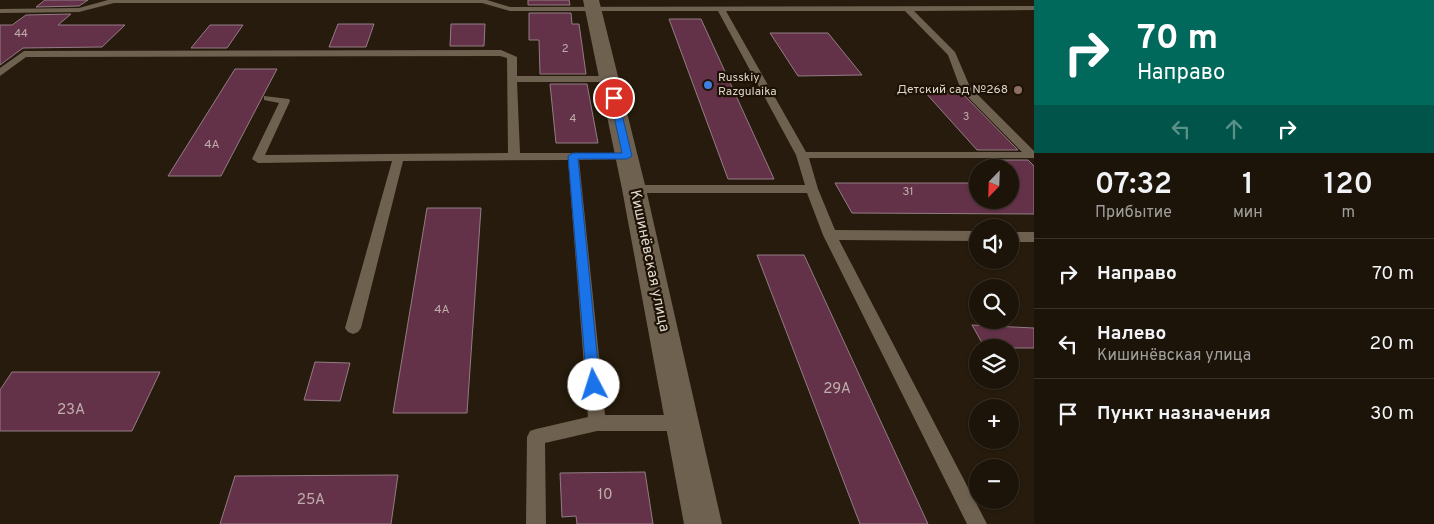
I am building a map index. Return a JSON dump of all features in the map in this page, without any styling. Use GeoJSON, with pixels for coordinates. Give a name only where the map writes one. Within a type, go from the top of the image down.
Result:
{"type":"FeatureCollection","features":[{"type":"Feature","properties":{"kind":"street","name":"Кишинёвская улица"},"geometry":{"type":"LineString","coordinates":[[592,5],[627,156],[684,423],[703,524]]}},
{"type":"Feature","properties":{"kind":"lane"},"geometry":{"type":"LineString","coordinates":[[1,11],[18,0]]}},
{"type":"Feature","properties":{"kind":"lane"},"geometry":{"type":"LineString","coordinates":[[1,11],[80,10],[114,1],[482,1],[510,9],[592,5],[721,9],[1034,8]]}},
{"type":"Feature","properties":{"kind":"lane"},"geometry":{"type":"LineString","coordinates":[[721,9],[802,155],[812,189],[830,234],[977,524]]}},
{"type":"Feature","properties":{"kind":"lane"},"geometry":{"type":"LineString","coordinates":[[802,155],[1032,155],[965,88],[952,54],[908,9]]}},
{"type":"Feature","properties":{"kind":"lane"},"geometry":{"type":"LineString","coordinates":[[0,73],[24,54],[501,53],[512,57],[514,157]]}},
{"type":"Feature","properties":{"kind":"lane"},"geometry":{"type":"LineString","coordinates":[[512,80],[610,79]]}},
{"type":"Feature","properties":{"kind":"lane"},"geometry":{"type":"LineString","coordinates":[[268,98],[285,102],[258,159],[627,156]]}},
{"type":"Feature","properties":{"kind":"lane"},"geometry":{"type":"LineString","coordinates":[[573,156],[597,423]]}},
{"type":"Feature","properties":{"kind":"lane"},"geometry":{"type":"LineString","coordinates":[[353,328],[398,158]]}},
{"type":"Feature","properties":{"kind":"lane"},"geometry":{"type":"LineString","coordinates":[[634,189],[812,189]]}},
{"type":"Feature","properties":{"kind":"lane"},"geometry":{"type":"LineString","coordinates":[[830,234],[969,236]]}},
{"type":"Feature","properties":{"kind":"lane"},"geometry":{"type":"LineString","coordinates":[[1019,237],[1034,237]]}},
{"type":"Feature","properties":{"kind":"lane"},"geometry":{"type":"LineString","coordinates":[[536,524],[536,437],[597,423],[684,423]]}},
{"type":"Feature","properties":{"kind":"building"},"geometry":{"type":"Polygon","coordinates":[[[45,0],[88,0],[79,6],[36,7],[45,0]]]}},
{"type":"Feature","properties":{"kind":"building"},"geometry":{"type":"Polygon","coordinates":[[[528,0],[569,0],[570,5],[528,5],[528,0]]]}},
{"type":"Feature","properties":{"kind":"building"},"geometry":{"type":"Polygon","coordinates":[[[529,13],[571,13],[572,24],[579,24],[586,74],[540,74],[539,40],[529,40],[529,13]]]}},
{"type":"Feature","properties":{"kind":"building"},"geometry":{"type":"Polygon","coordinates":[[[71,14],[58,25],[125,25],[102,47],[23,48],[0,65],[0,25],[12,25],[26,15],[71,14]]]}},
{"type":"Feature","properties":{"kind":"building"},"geometry":{"type":"Polygon","coordinates":[[[669,19],[701,19],[774,179],[728,179],[669,19]]]}},
{"type":"Feature","properties":{"kind":"building"},"geometry":{"type":"Polygon","coordinates":[[[338,24],[374,24],[366,47],[329,47],[338,24]]]}},
{"type":"Feature","properties":{"kind":"building"},"geometry":{"type":"Polygon","coordinates":[[[451,24],[485,24],[484,46],[450,46],[451,24]]]}},
{"type":"Feature","properties":{"kind":"building"},"geometry":{"type":"Polygon","coordinates":[[[210,25],[243,25],[227,48],[191,48],[210,25]]]}},
{"type":"Feature","properties":{"kind":"building"},"geometry":{"type":"Polygon","coordinates":[[[770,33],[828,33],[862,75],[798,76],[770,33]]]}},
{"type":"Feature","properties":{"kind":"building"},"geometry":{"type":"Polygon","coordinates":[[[235,69],[277,69],[221,176],[168,176],[235,69]]]}},
{"type":"Feature","properties":{"kind":"building"},"geometry":{"type":"Polygon","coordinates":[[[550,84],[587,84],[598,143],[556,143],[550,84]]]}},
{"type":"Feature","properties":{"kind":"building"},"geometry":{"type":"Polygon","coordinates":[[[924,91],[960,91],[1018,150],[977,150],[924,91]]]}},
{"type":"Feature","properties":{"kind":"building"},"geometry":{"type":"Polygon","coordinates":[[[1019,160],[1028,160],[1034,166],[1034,214],[852,213],[835,183],[969,183],[969,209],[1019,209],[1019,160]]]}},
{"type":"Feature","properties":{"kind":"building"},"geometry":{"type":"Polygon","coordinates":[[[427,208],[481,208],[467,413],[393,413],[427,208]]]}},
{"type":"Feature","properties":{"kind":"building"},"geometry":{"type":"Polygon","coordinates":[[[757,255],[804,255],[928,524],[860,524],[757,255]]]}},
{"type":"Feature","properties":{"kind":"building"},"geometry":{"type":"Polygon","coordinates":[[[1034,328],[1034,348],[1019,348],[1019,339],[980,339],[974,329],[1034,328]]]}},
{"type":"Feature","properties":{"kind":"building"},"geometry":{"type":"Polygon","coordinates":[[[315,362],[350,363],[340,401],[304,400],[315,362]]]}},
{"type":"Feature","properties":{"kind":"building"},"geometry":{"type":"Polygon","coordinates":[[[12,372],[160,372],[132,431],[0,431],[0,390],[12,372]]]}},
{"type":"Feature","properties":{"kind":"building"},"geometry":{"type":"Polygon","coordinates":[[[645,472],[653,524],[577,524],[576,516],[562,517],[560,473],[645,472]]]}},
{"type":"Feature","properties":{"kind":"building"},"geometry":{"type":"Polygon","coordinates":[[[398,475],[391,524],[220,524],[235,476],[398,475]]]}},
{"type":"Feature","properties":{"kind":"place","name":"Russkiy Razgulaika"},"geometry":{"type":"Point","coordinates":[708,85]}},
{"type":"Feature","properties":{"kind":"place","name":"Детский сад №268"},"geometry":{"type":"Point","coordinates":[1018,90]}},
{"type":"Feature","properties":{"kind":"route"},"geometry":{"type":"LineString","coordinates":[[594,385],[573,156],[627,156],[614,98]]}}]}
